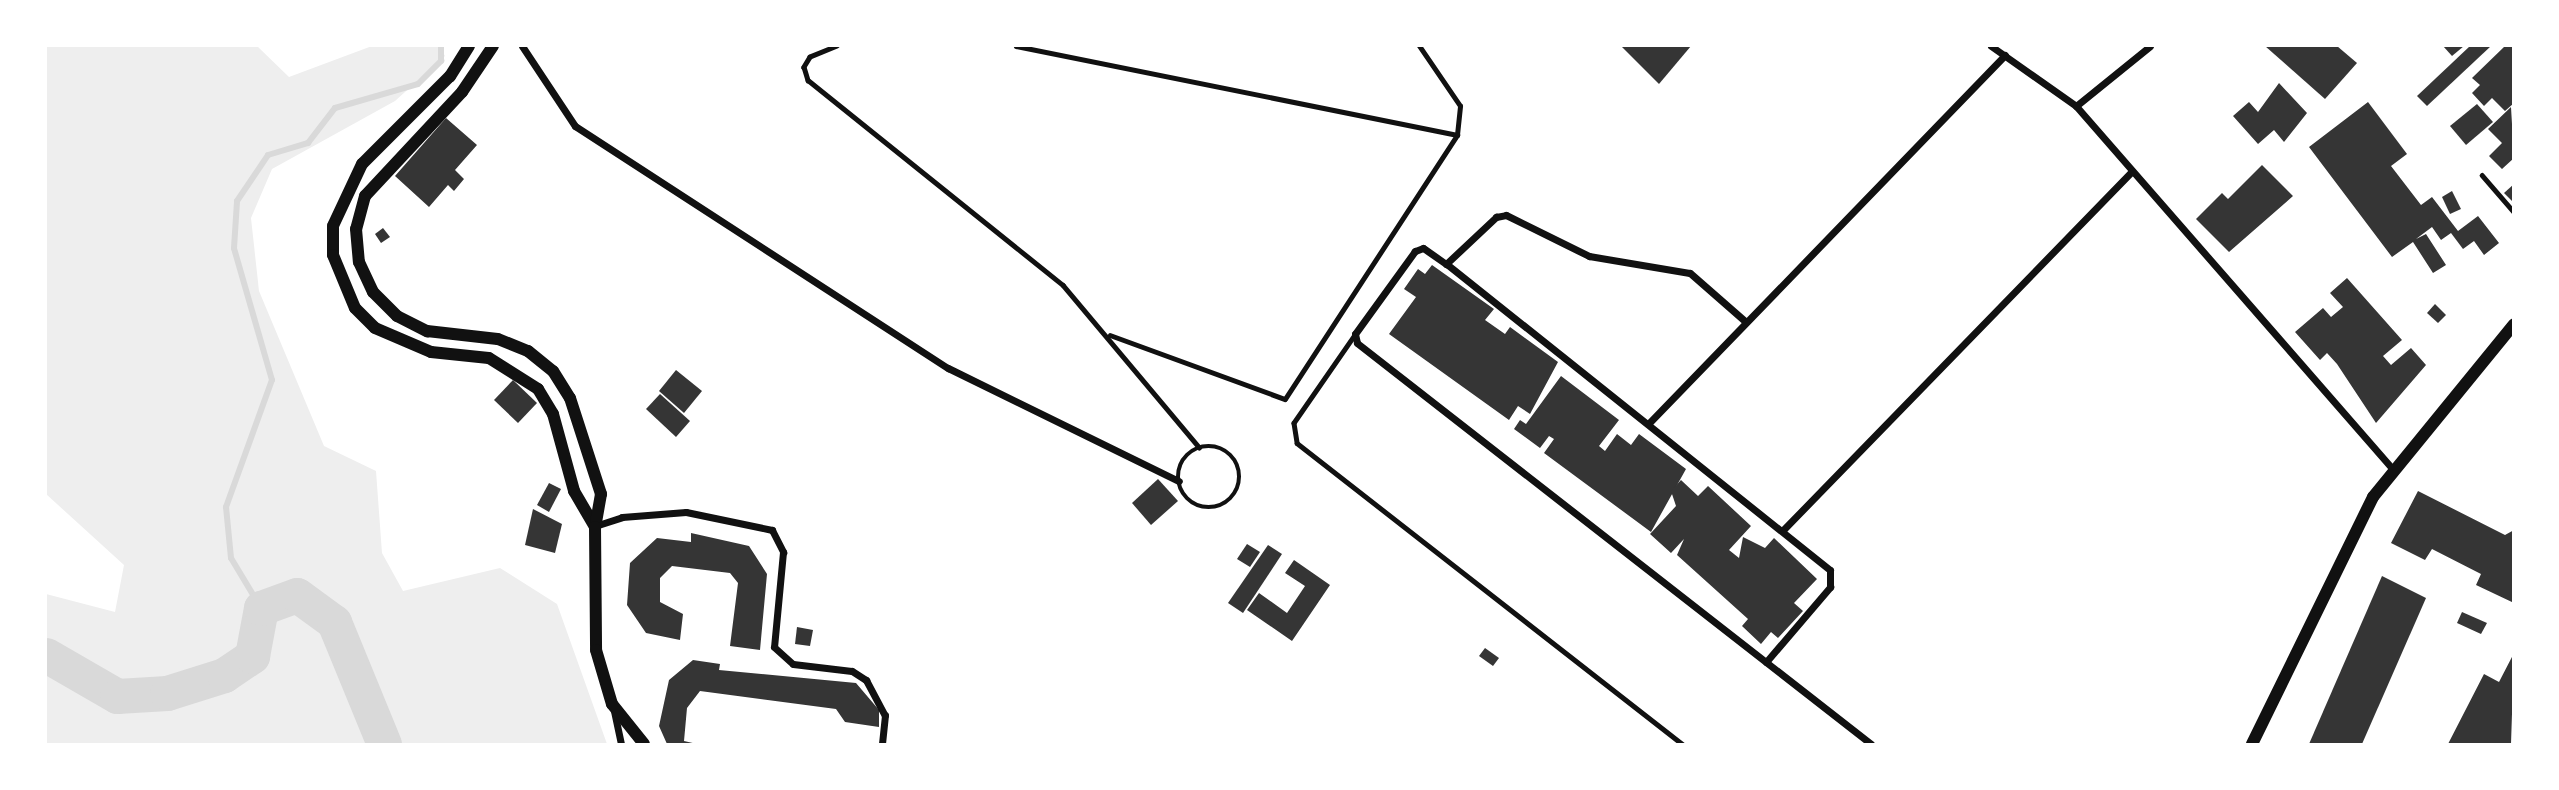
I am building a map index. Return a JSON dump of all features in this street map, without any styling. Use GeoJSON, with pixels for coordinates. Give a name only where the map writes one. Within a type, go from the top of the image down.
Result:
{"type":"FeatureCollection","features":[{"type":"Feature","properties":{"kind":"street"},"geometry":{"type":"LineString","coordinates":[[469,46],[450,76],[362,164],[333,226],[333,255],[355,308],[375,328],[431,352],[489,358],[538,389],[553,414],[574,491],[595,527]]}},
{"type":"Feature","properties":{"kind":"street"},"geometry":{"type":"LineString","coordinates":[[493,46],[462,92],[365,197],[356,229],[359,262],[373,292],[397,316],[427,331],[498,339],[553,371],[583,425],[601,494],[595,527],[596,650],[621,744]]}},
{"type":"Feature","properties":{"kind":"street"},"geometry":{"type":"LineString","coordinates":[[522,46],[575,127],[948,368],[1179,481]]}},
{"type":"Feature","properties":{"kind":"street"},"geometry":{"type":"LineString","coordinates":[[1991,46],[2076,106],[2393,469]]}},
{"type":"Feature","properties":{"kind":"street"},"geometry":{"type":"LineString","coordinates":[[2076,106],[2150,46]]}},
{"type":"Feature","properties":{"kind":"street"},"geometry":{"type":"LineString","coordinates":[[1649,422],[2005,55]]}},
{"type":"Feature","properties":{"kind":"street"},"geometry":{"type":"LineString","coordinates":[[1784,529],[2132,171]]}},
{"type":"Feature","properties":{"kind":"street"},"geometry":{"type":"LineString","coordinates":[[1446,264],[1496,217],[1506,215],[1589,256],[1690,273],[1746,322]]}},
{"type":"Feature","properties":{"kind":"street"},"geometry":{"type":"LineString","coordinates":[[1766,662],[1834,578],[1784,529],[1649,422],[1446,264],[1423,248],[1415,251],[1355,334],[1357,342],[1766,662],[1871,744]]}},
{"type":"Feature","properties":{"kind":"street"},"geometry":{"type":"LineString","coordinates":[[2252,744],[2349,541],[2393,469],[2514,324]]}},
{"type":"Feature","properties":{"kind":"street"},"geometry":{"type":"LineString","coordinates":[[595,527],[622,517],[686,512],[772,530],[783,552],[774,647],[793,664],[852,671],[866,680],[885,715],[882,744]]}},
{"type":"Feature","properties":{"kind":"street"},"geometry":{"type":"LineString","coordinates":[[612,704],[644,744]]}},
{"type":"Feature","properties":{"kind":"lane"},"geometry":{"type":"LineString","coordinates":[[837,46],[810,57],[804,68],[808,80],[1005,233],[1110,335],[1199,447]]}},
{"type":"Feature","properties":{"kind":"lane"},"geometry":{"type":"LineString","coordinates":[[1016,46],[1457,135]]}},
{"type":"Feature","properties":{"kind":"lane"},"geometry":{"type":"LineString","coordinates":[[1110,335],[1285,399],[1457,135],[1460,106],[1419,46]]}},
{"type":"Feature","properties":{"kind":"lane"},"geometry":{"type":"LineString","coordinates":[[2482,175],[2514,212]]}},
{"type":"Feature","properties":{"kind":"lane"},"geometry":{"type":"LineString","coordinates":[[1355,334],[1294,423],[1297,443],[1682,744]]}},
{"type":"Feature","properties":{"kind":"lane"},"geometry":{"type":"LineString","coordinates":[[1199,447],[1216,447],[1234,459],[1237,492],[1221,506],[1202,508],[1185,496],[1179,481],[1185,458],[1199,447]]}},
{"type":"Feature","properties":{"kind":"shaded area"},"geometry":{"type":"Polygon","coordinates":[[[46,46],[257,46],[289,77],[372,46],[439,46],[445,56],[395,101],[272,169],[251,218],[259,291],[324,446],[376,471],[382,553],[403,591],[500,568],[557,604],[607,744],[46,744],[46,594],[115,612],[124,565],[46,494],[46,46]]]}},
{"type":"Feature","properties":{"kind":"building"},"geometry":{"type":"Polygon","coordinates":[[[1621,46],[1691,46],[1659,84],[1621,46]]]}},
{"type":"Feature","properties":{"kind":"building"},"geometry":{"type":"Polygon","coordinates":[[[2265,46],[2337,46],[2357,63],[2325,99],[2265,46]]]}},
{"type":"Feature","properties":{"kind":"building"},"geometry":{"type":"Polygon","coordinates":[[[2443,46],[2464,46],[2452,56],[2443,46]]]}},
{"type":"Feature","properties":{"kind":"building"},"geometry":{"type":"Polygon","coordinates":[[[2470,46],[2491,46],[2427,106],[2417,96],[2470,46]]]}},
{"type":"Feature","properties":{"kind":"building"},"geometry":{"type":"Polygon","coordinates":[[[2505,46],[2514,46],[2514,103],[2505,111],[2492,98],[2484,106],[2472,93],[2480,85],[2472,78],[2505,46]]]}},
{"type":"Feature","properties":{"kind":"building"},"geometry":{"type":"Polygon","coordinates":[[[2279,83],[2307,113],[2284,142],[2274,130],[2258,144],[2233,116],[2249,102],[2258,112],[2279,83]]]}},
{"type":"Feature","properties":{"kind":"building"},"geometry":{"type":"Polygon","coordinates":[[[2368,102],[2407,154],[2391,166],[2421,205],[2432,197],[2458,231],[2478,216],[2499,243],[2484,255],[2474,241],[2463,249],[2451,233],[2441,240],[2432,227],[2416,239],[2426,234],[2446,265],[2433,273],[2413,242],[2392,257],[2309,147],[2368,102]]]}},
{"type":"Feature","properties":{"kind":"building"},"geometry":{"type":"Polygon","coordinates":[[[2477,104],[2493,122],[2466,145],[2450,126],[2477,104]]]}},
{"type":"Feature","properties":{"kind":"building"},"geometry":{"type":"Polygon","coordinates":[[[2511,107],[2514,158],[2502,169],[2489,156],[2502,143],[2488,129],[2511,107]]]}},
{"type":"Feature","properties":{"kind":"building"},"geometry":{"type":"Polygon","coordinates":[[[446,118],[477,145],[455,170],[464,179],[454,191],[448,185],[429,207],[395,176],[446,118]]]}},
{"type":"Feature","properties":{"kind":"building"},"geometry":{"type":"Polygon","coordinates":[[[2262,165],[2293,196],[2229,252],[2196,219],[2222,193],[2228,199],[2262,165]]]}},
{"type":"Feature","properties":{"kind":"building"},"geometry":{"type":"Polygon","coordinates":[[[2514,184],[2514,203],[2504,193],[2514,184]]]}},
{"type":"Feature","properties":{"kind":"building"},"geometry":{"type":"Polygon","coordinates":[[[2452,191],[2461,209],[2450,214],[2442,197],[2452,191]]]}},
{"type":"Feature","properties":{"kind":"building"},"geometry":{"type":"Polygon","coordinates":[[[383,228],[390,237],[381,243],[375,234],[383,228]]]}},
{"type":"Feature","properties":{"kind":"building"},"geometry":{"type":"Polygon","coordinates":[[[1432,265],[1494,309],[1485,320],[1505,334],[1510,327],[1558,362],[1530,414],[1518,406],[1509,420],[1389,334],[1416,297],[1404,289],[1418,269],[1425,274],[1432,265]]]}},
{"type":"Feature","properties":{"kind":"building"},"geometry":{"type":"Polygon","coordinates":[[[2347,278],[2402,340],[2383,356],[2391,365],[2411,348],[2426,365],[2376,423],[2337,364],[2327,353],[2320,360],[2295,332],[2323,308],[2331,317],[2343,307],[2330,293],[2347,278]]]}},
{"type":"Feature","properties":{"kind":"building"},"geometry":{"type":"Polygon","coordinates":[[[2435,304],[2446,315],[2438,323],[2427,313],[2435,304]]]}},
{"type":"Feature","properties":{"kind":"building"},"geometry":{"type":"Polygon","coordinates":[[[676,370],[702,391],[684,413],[659,391],[676,370]]]}},
{"type":"Feature","properties":{"kind":"building"},"geometry":{"type":"Polygon","coordinates":[[[1561,376],[1619,420],[1599,446],[1605,451],[1617,434],[1631,445],[1639,434],[1686,469],[1651,532],[1544,453],[1554,439],[1549,436],[1540,448],[1514,429],[1520,420],[1526,424],[1561,376]]]}},
{"type":"Feature","properties":{"kind":"building"},"geometry":{"type":"Polygon","coordinates":[[[513,380],[537,403],[518,423],[494,400],[513,380]]]}},
{"type":"Feature","properties":{"kind":"building"},"geometry":{"type":"Polygon","coordinates":[[[660,394],[690,421],[676,437],[646,409],[660,394]]]}},
{"type":"Feature","properties":{"kind":"building"},"geometry":{"type":"Polygon","coordinates":[[[1158,479],[1178,501],[1151,525],[1132,503],[1158,479]]]}},
{"type":"Feature","properties":{"kind":"building"},"geometry":{"type":"Polygon","coordinates":[[[1681,480],[1698,496],[1708,486],[1751,526],[1729,550],[1739,558],[1743,537],[1765,548],[1774,538],[1817,579],[1794,603],[1803,611],[1778,638],[1771,632],[1761,644],[1742,626],[1748,619],[1677,555],[1684,539],[1671,553],[1650,534],[1676,506],[1671,491],[1681,480]]]}},
{"type":"Feature","properties":{"kind":"building"},"geometry":{"type":"Polygon","coordinates":[[[549,483],[561,489],[549,512],[537,505],[549,483]]]}},
{"type":"Feature","properties":{"kind":"building"},"geometry":{"type":"Polygon","coordinates":[[[2418,491],[2505,535],[2514,530],[2514,603],[2476,585],[2481,574],[2432,549],[2425,560],[2391,543],[2418,491]]]}},
{"type":"Feature","properties":{"kind":"building"},"geometry":{"type":"Polygon","coordinates":[[[533,509],[562,524],[555,553],[525,545],[533,509]]]}},
{"type":"Feature","properties":{"kind":"building"},"geometry":{"type":"Polygon","coordinates":[[[691,533],[749,546],[767,574],[760,650],[730,646],[738,583],[730,573],[672,566],[660,578],[660,602],[683,614],[680,640],[646,633],[627,605],[630,563],[657,538],[691,542],[691,533]]]}},
{"type":"Feature","properties":{"kind":"building"},"geometry":{"type":"Polygon","coordinates":[[[1247,544],[1260,552],[1250,567],[1237,559],[1247,544]]]}},
{"type":"Feature","properties":{"kind":"building"},"geometry":{"type":"Polygon","coordinates":[[[1268,545],[1282,554],[1243,613],[1228,603],[1268,545]]]}},
{"type":"Feature","properties":{"kind":"building"},"geometry":{"type":"Polygon","coordinates":[[[1294,560],[1330,585],[1292,641],[1247,610],[1259,593],[1287,613],[1305,586],[1285,573],[1294,560]]]}},
{"type":"Feature","properties":{"kind":"building"},"geometry":{"type":"Polygon","coordinates":[[[2382,576],[2426,598],[2362,744],[2309,744],[2382,576]]]}},
{"type":"Feature","properties":{"kind":"building"},"geometry":{"type":"Polygon","coordinates":[[[2462,612],[2487,623],[2481,634],[2457,623],[2462,612]]]}},
{"type":"Feature","properties":{"kind":"building"},"geometry":{"type":"Polygon","coordinates":[[[797,627],[813,630],[810,646],[795,644],[797,627]]]}},
{"type":"Feature","properties":{"kind":"building"},"geometry":{"type":"Polygon","coordinates":[[[1485,648],[1499,658],[1493,666],[1479,656],[1485,648]]]}},
{"type":"Feature","properties":{"kind":"building"},"geometry":{"type":"Polygon","coordinates":[[[2514,653],[2511,744],[2448,744],[2484,674],[2499,682],[2514,653]]]}},
{"type":"Feature","properties":{"kind":"building"},"geometry":{"type":"Polygon","coordinates":[[[693,660],[720,664],[719,670],[856,683],[879,710],[879,727],[845,722],[836,709],[700,691],[687,708],[684,741],[697,744],[667,744],[659,726],[669,680],[693,660]]]}},
{"type":"Feature","properties":{"kind":"waterway"},"geometry":{"type":"LineString","coordinates":[[261,608],[231,558],[226,507],[272,380],[234,248],[237,201],[268,155],[308,143],[335,108],[418,84],[441,61],[441,46]]}},
{"type":"Feature","properties":{"kind":"waterway"},"geometry":{"type":"LineString","coordinates":[[46,655],[117,696],[167,693],[224,675],[252,656],[261,608],[297,595],[334,622],[384,744]]}}]}
